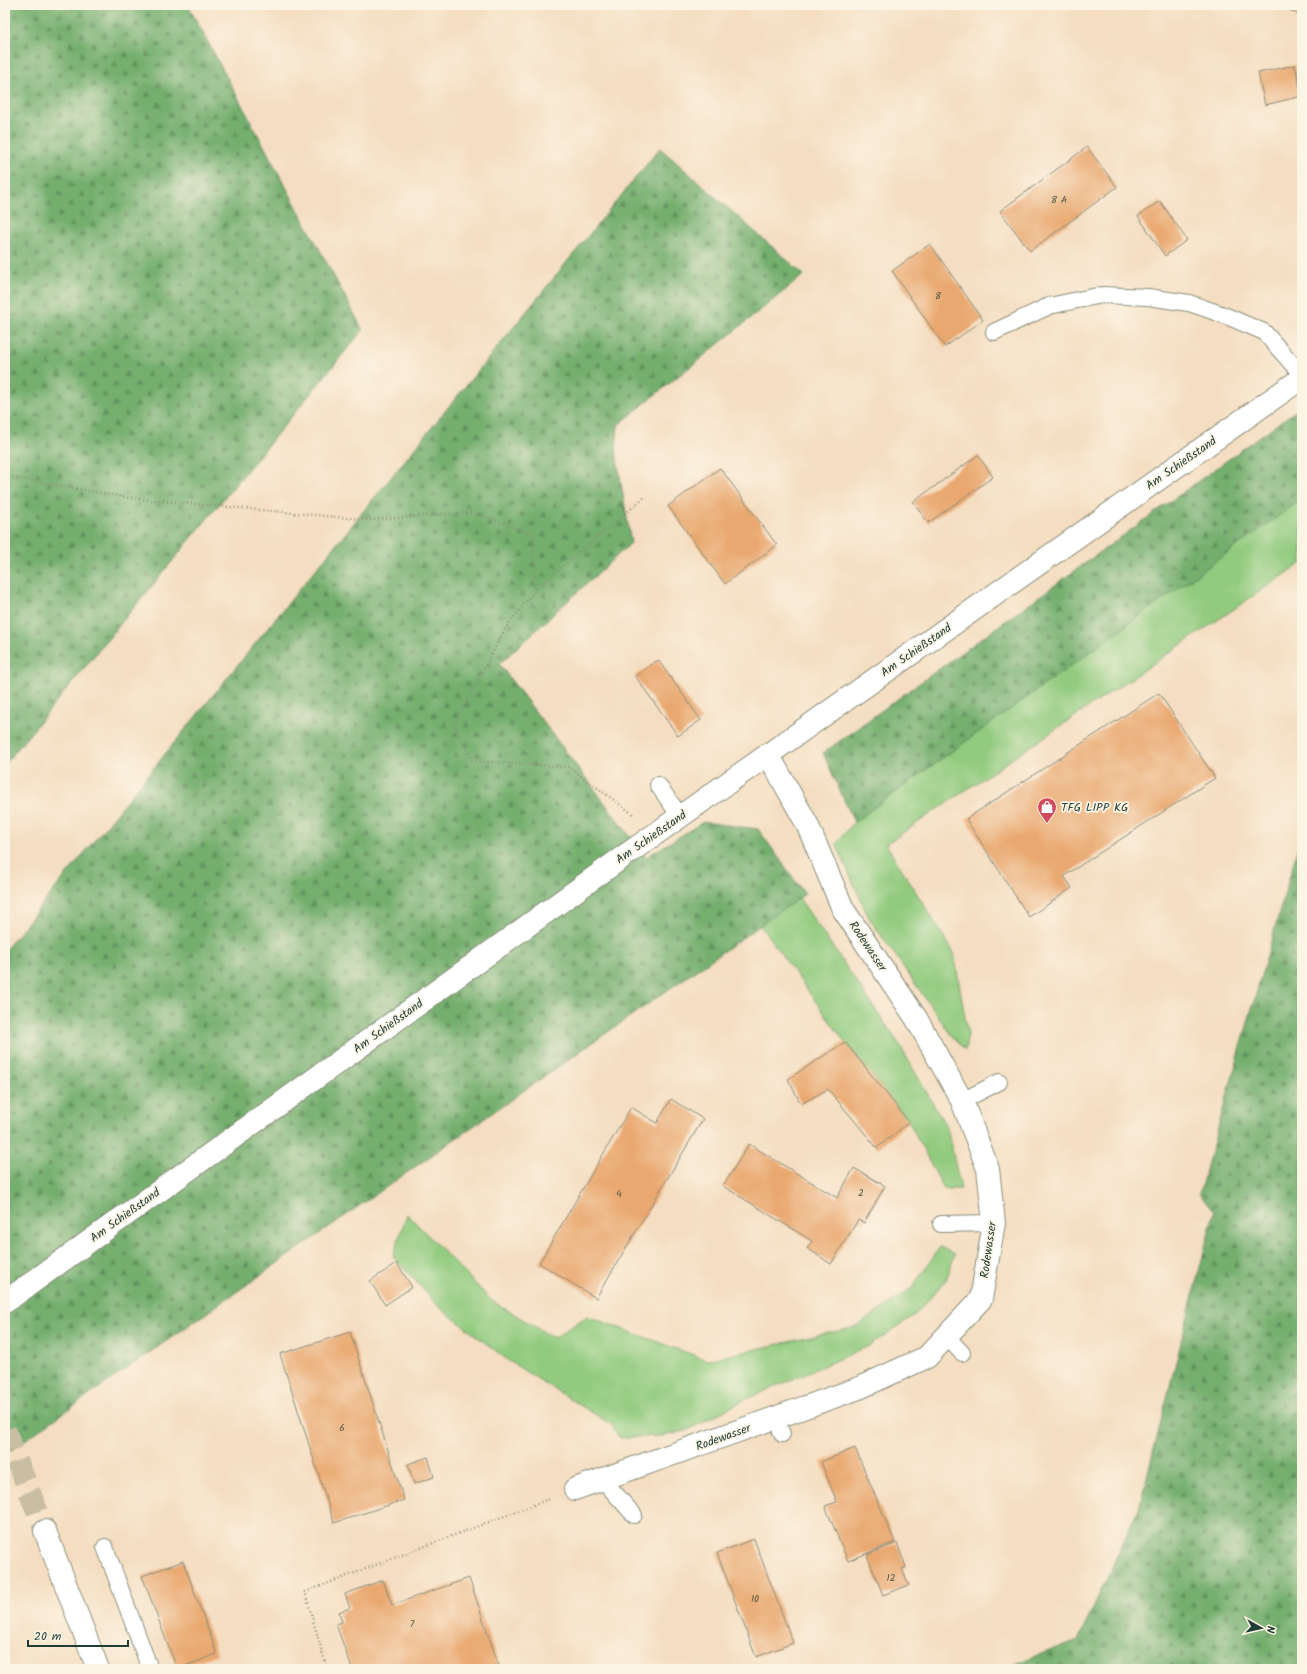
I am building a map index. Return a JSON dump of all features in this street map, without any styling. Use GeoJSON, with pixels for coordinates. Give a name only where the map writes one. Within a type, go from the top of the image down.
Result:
{"type":"FeatureCollection","features":[{"type":"Feature","properties":{"kind":"main road","name":"Am Schießstand"},"geometry":{"type":"LineString","coordinates":[[5,1302],[657,832],[1302,377]]}},
{"type":"Feature","properties":{"kind":"main road","name":"Rodewasser"},"geometry":{"type":"LineString","coordinates":[[575,1489],[779,1426],[927,1357],[981,1299],[994,1223],[988,1169],[962,1101],[916,1018],[844,909],[807,824],[768,754]]}},
{"type":"Feature","properties":{"kind":"main road"},"geometry":{"type":"LineString","coordinates":[[45,1531],[98,1669]]}},
{"type":"Feature","properties":{"kind":"lane"},"geometry":{"type":"LineString","coordinates":[[994,332],[1049,306],[1102,295],[1148,297],[1189,303],[1224,315],[1264,332],[1302,377]]}},
{"type":"Feature","properties":{"kind":"lane"},"geometry":{"type":"LineString","coordinates":[[658,786],[680,816]]}},
{"type":"Feature","properties":{"kind":"lane"},"geometry":{"type":"LineString","coordinates":[[962,1101],[999,1082]]}},
{"type":"Feature","properties":{"kind":"lane"},"geometry":{"type":"LineString","coordinates":[[941,1224],[994,1223]]}},
{"type":"Feature","properties":{"kind":"lane"},"geometry":{"type":"LineString","coordinates":[[946,1336],[962,1353]]}},
{"type":"Feature","properties":{"kind":"lane"},"geometry":{"type":"LineString","coordinates":[[603,1480],[634,1515]]}},
{"type":"Feature","properties":{"kind":"lane"},"geometry":{"type":"LineString","coordinates":[[105,1547],[150,1669]]}},
{"type":"Feature","properties":{"kind":"path"},"geometry":{"type":"LineString","coordinates":[[5,476],[130,498],[370,520],[473,512],[533,534],[535,590]]}},
{"type":"Feature","properties":{"kind":"path"},"geometry":{"type":"LineString","coordinates":[[646,496],[535,590],[505,629],[454,724],[473,761],[569,767],[657,832]]}},
{"type":"Feature","properties":{"kind":"path"},"geometry":{"type":"LineString","coordinates":[[327,1669],[304,1592],[575,1489]]}},
{"type":"Feature","properties":{"kind":"green space"},"geometry":{"type":"Polygon","coordinates":[[[5,5],[188,5],[363,330],[5,764],[5,5]]]}},
{"type":"Feature","properties":{"kind":"green space"},"geometry":{"type":"Polygon","coordinates":[[[660,148],[804,275],[618,425],[616,452],[631,543],[499,664],[646,857],[703,822],[758,829],[805,894],[5,1454],[5,950],[660,148]]]}},
{"type":"Feature","properties":{"kind":"green space"},"geometry":{"type":"Polygon","coordinates":[[[1302,406],[1302,499],[854,822],[823,753],[1302,406]]]}},
{"type":"Feature","properties":{"kind":"green space"},"geometry":{"type":"Polygon","coordinates":[[[1302,496],[1302,563],[886,844],[954,953],[968,1035],[965,1050],[951,1035],[869,918],[836,844],[854,822],[1302,496]]]}},
{"type":"Feature","properties":{"kind":"green space"},"geometry":{"type":"Polygon","coordinates":[[[1302,833],[1302,1669],[1002,1669],[1078,1640],[1139,1508],[1214,1212],[1199,1194],[1302,833]]]}},
{"type":"Feature","properties":{"kind":"green space"},"geometry":{"type":"Polygon","coordinates":[[[799,898],[899,1044],[947,1128],[961,1189],[944,1189],[909,1122],[845,1042],[760,925],[799,898]]]}},
{"type":"Feature","properties":{"kind":"green space"},"geometry":{"type":"Polygon","coordinates":[[[407,1214],[492,1301],[554,1338],[587,1316],[707,1360],[856,1327],[912,1288],[940,1247],[955,1254],[946,1280],[916,1314],[869,1346],[742,1401],[686,1431],[662,1436],[619,1438],[612,1425],[509,1361],[439,1307],[393,1256],[407,1214]]]}},
{"type":"Feature","properties":{"kind":"building"},"geometry":{"type":"Polygon","coordinates":[[[1281,5],[1302,5],[1302,17],[1281,5]]]}},
{"type":"Feature","properties":{"kind":"building"},"geometry":{"type":"Polygon","coordinates":[[[1295,65],[1302,96],[1265,105],[1258,73],[1295,65]]]}},
{"type":"Feature","properties":{"kind":"building"},"geometry":{"type":"Polygon","coordinates":[[[1087,147],[1117,187],[1030,251],[1000,211],[1087,147]]]}},
{"type":"Feature","properties":{"kind":"building"},"geometry":{"type":"Polygon","coordinates":[[[1160,201],[1187,240],[1165,256],[1138,216],[1160,201]]]}},
{"type":"Feature","properties":{"kind":"building"},"geometry":{"type":"Polygon","coordinates":[[[930,244],[983,320],[945,347],[892,271],[930,244]]]}},
{"type":"Feature","properties":{"kind":"building"},"geometry":{"type":"Polygon","coordinates":[[[978,455],[993,477],[928,523],[913,502],[978,455]]]}},
{"type":"Feature","properties":{"kind":"building"},"geometry":{"type":"Polygon","coordinates":[[[720,468],[777,545],[725,584],[668,506],[720,468]]]}},
{"type":"Feature","properties":{"kind":"building"},"geometry":{"type":"Polygon","coordinates":[[[658,660],[701,720],[678,736],[635,676],[658,660]]]}},
{"type":"Feature","properties":{"kind":"building"},"geometry":{"type":"Polygon","coordinates":[[[1159,693],[1215,778],[1064,876],[1072,888],[1029,917],[966,819],[1159,693]]]}},
{"type":"Feature","properties":{"kind":"building"},"geometry":{"type":"Polygon","coordinates":[[[845,1042],[909,1122],[877,1148],[828,1089],[801,1104],[788,1079],[845,1042]]]}},
{"type":"Feature","properties":{"kind":"building"},"geometry":{"type":"Polygon","coordinates":[[[671,1099],[703,1119],[596,1298],[539,1263],[631,1107],[657,1123],[671,1099]]]}},
{"type":"Feature","properties":{"kind":"building"},"geometry":{"type":"Polygon","coordinates":[[[749,1144],[837,1198],[854,1168],[885,1186],[864,1223],[858,1220],[831,1264],[807,1248],[812,1241],[723,1186],[749,1144]]]}},
{"type":"Feature","properties":{"kind":"building"},"geometry":{"type":"Polygon","coordinates":[[[397,1263],[412,1287],[385,1305],[370,1281],[397,1263]]]}},
{"type":"Feature","properties":{"kind":"building"},"geometry":{"type":"Polygon","coordinates":[[[350,1332],[404,1500],[334,1523],[280,1354],[350,1332]]]}},
{"type":"Feature","properties":{"kind":"building"},"geometry":{"type":"Polygon","coordinates":[[[855,1448],[895,1542],[848,1561],[825,1506],[837,1502],[821,1462],[855,1448]]]}},
{"type":"Feature","properties":{"kind":"building"},"geometry":{"type":"Polygon","coordinates":[[[428,1457],[434,1477],[414,1484],[408,1464],[428,1457]]]}},
{"type":"Feature","properties":{"kind":"building"},"geometry":{"type":"Polygon","coordinates":[[[754,1539],[793,1643],[756,1657],[717,1553],[754,1539]]]}},
{"type":"Feature","properties":{"kind":"building"},"geometry":{"type":"Polygon","coordinates":[[[897,1543],[906,1567],[902,1569],[909,1585],[883,1595],[867,1555],[897,1543]]]}},
{"type":"Feature","properties":{"kind":"building"},"geometry":{"type":"Polygon","coordinates":[[[183,1561],[217,1654],[177,1669],[142,1576],[183,1561]]]}},
{"type":"Feature","properties":{"kind":"building"},"geometry":{"type":"Polygon","coordinates":[[[469,1578],[500,1669],[352,1669],[336,1624],[342,1622],[339,1612],[350,1608],[345,1594],[383,1580],[392,1605],[469,1578]]]}},
{"type":"Feature","properties":{"kind":"tunnel"},"geometry":{"type":"LineString","coordinates":[[5,1430],[45,1531]]}},
{"type":"Feature","properties":{"kind":"place","name":"TFG LIPP KG"},"geometry":{"type":"Point","coordinates":[1047,824]}}]}
